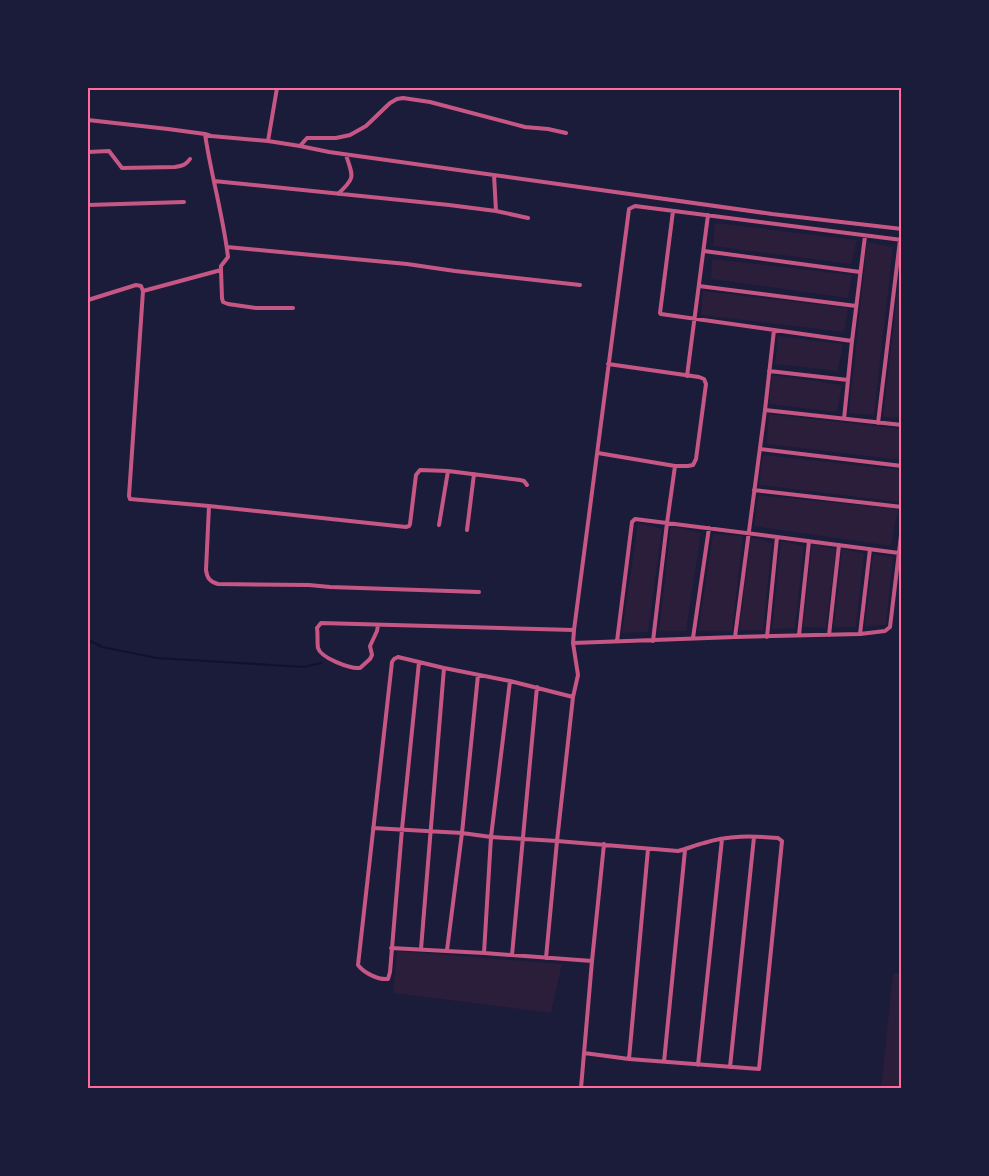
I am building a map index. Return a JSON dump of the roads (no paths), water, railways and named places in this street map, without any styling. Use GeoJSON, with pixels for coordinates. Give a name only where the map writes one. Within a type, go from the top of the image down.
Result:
{"type":"FeatureCollection","features":[{"type":"Feature","properties":{"kind":"street"},"geometry":{"type":"LineString","coordinates":[[268,141],[277,88]]}},
{"type":"Feature","properties":{"kind":"street"},"geometry":{"type":"LineString","coordinates":[[300,146],[307,138],[336,138],[355,133],[366,126],[390,103],[403,98],[430,102],[525,127],[566,133]]}},
{"type":"Feature","properties":{"kind":"street"},"geometry":{"type":"LineString","coordinates":[[88,120],[211,136],[268,141],[329,152],[772,214],[902,229]]}},
{"type":"Feature","properties":{"kind":"street"},"geometry":{"type":"LineString","coordinates":[[205,134],[208,158],[227,246],[228,257],[221,266],[223,302],[256,308],[293,308]]}},
{"type":"Feature","properties":{"kind":"street"},"geometry":{"type":"LineString","coordinates":[[88,152],[109,151],[122,168],[176,167],[187,164],[190,159]]}},
{"type":"Feature","properties":{"kind":"street"},"geometry":{"type":"LineString","coordinates":[[338,194],[350,183],[352,175],[346,154]]}},
{"type":"Feature","properties":{"kind":"street"},"geometry":{"type":"LineString","coordinates":[[494,175],[496,211]]}},
{"type":"Feature","properties":{"kind":"street"},"geometry":{"type":"LineString","coordinates":[[214,182],[496,211],[528,218]]}},
{"type":"Feature","properties":{"kind":"street"},"geometry":{"type":"LineString","coordinates":[[88,205],[184,202]]}},
{"type":"Feature","properties":{"kind":"street"},"geometry":{"type":"LineString","coordinates":[[546,958],[572,697],[578,675],[573,643],[574,630],[629,209],[635,206],[901,240],[878,423]]}},
{"type":"Feature","properties":{"kind":"street"},"geometry":{"type":"LineString","coordinates":[[674,211],[660,313],[664,316],[852,341]]}},
{"type":"Feature","properties":{"kind":"street"},"geometry":{"type":"LineString","coordinates":[[687,376],[708,215]]}},
{"type":"Feature","properties":{"kind":"street"},"geometry":{"type":"LineString","coordinates":[[844,419],[865,236]]}},
{"type":"Feature","properties":{"kind":"street"},"geometry":{"type":"LineString","coordinates":[[227,246],[407,264],[580,285]]}},
{"type":"Feature","properties":{"kind":"street"},"geometry":{"type":"LineString","coordinates":[[704,252],[860,272]]}},
{"type":"Feature","properties":{"kind":"street"},"geometry":{"type":"LineString","coordinates":[[142,291],[221,270]]}},
{"type":"Feature","properties":{"kind":"street"},"geometry":{"type":"LineString","coordinates":[[88,300],[136,285],[141,286],[130,499],[406,527],[410,524],[417,472],[420,470],[448,471],[516,479],[527,484]]}},
{"type":"Feature","properties":{"kind":"street"},"geometry":{"type":"LineString","coordinates":[[699,286],[856,306]]}},
{"type":"Feature","properties":{"kind":"street"},"geometry":{"type":"LineString","coordinates":[[735,637],[774,330]]}},
{"type":"Feature","properties":{"kind":"street"},"geometry":{"type":"LineString","coordinates":[[598,453],[675,466],[694,465],[706,384],[704,379],[699,377],[608,364]]}},
{"type":"Feature","properties":{"kind":"street"},"geometry":{"type":"LineString","coordinates":[[769,371],[848,380]]}},
{"type":"Feature","properties":{"kind":"street"},"geometry":{"type":"LineString","coordinates":[[764,410],[902,425]]}},
{"type":"Feature","properties":{"kind":"street"},"geometry":{"type":"LineString","coordinates":[[760,449],[902,466]]}},
{"type":"Feature","properties":{"kind":"street"},"geometry":{"type":"LineString","coordinates":[[653,641],[675,466]]}},
{"type":"Feature","properties":{"kind":"street"},"geometry":{"type":"LineString","coordinates":[[439,525],[448,471]]}},
{"type":"Feature","properties":{"kind":"street"},"geometry":{"type":"LineString","coordinates":[[467,530],[474,474]]}},
{"type":"Feature","properties":{"kind":"street"},"geometry":{"type":"LineString","coordinates":[[754,490],[902,507]]}},
{"type":"Feature","properties":{"kind":"street"},"geometry":{"type":"LineString","coordinates":[[209,506],[206,570],[209,579],[218,584],[309,585],[479,592]]}},
{"type":"Feature","properties":{"kind":"street"},"geometry":{"type":"LineString","coordinates":[[617,641],[632,522],[636,519],[898,553]]}},
{"type":"Feature","properties":{"kind":"street"},"geometry":{"type":"LineString","coordinates":[[573,643],[860,634],[885,631],[890,627],[902,527]]}},
{"type":"Feature","properties":{"kind":"street"},"geometry":{"type":"LineString","coordinates":[[693,638],[708,528]]}},
{"type":"Feature","properties":{"kind":"street"},"geometry":{"type":"LineString","coordinates":[[767,637],[778,536]]}},
{"type":"Feature","properties":{"kind":"street"},"geometry":{"type":"LineString","coordinates":[[799,635],[809,541]]}},
{"type":"Feature","properties":{"kind":"street"},"geometry":{"type":"LineString","coordinates":[[829,635],[839,546]]}},
{"type":"Feature","properties":{"kind":"street"},"geometry":{"type":"LineString","coordinates":[[860,634],[870,549]]}},
{"type":"Feature","properties":{"kind":"street"},"geometry":{"type":"LineString","coordinates":[[378,624],[370,646],[372,654],[370,659],[360,668],[334,661],[318,649],[317,628],[321,622],[574,630]]}},
{"type":"Feature","properties":{"kind":"street"},"geometry":{"type":"LineString","coordinates":[[419,662],[390,972],[388,979],[383,979],[362,971],[358,965],[392,662],[394,659],[398,657],[537,687],[572,697]]}},
{"type":"Feature","properties":{"kind":"street"},"geometry":{"type":"LineString","coordinates":[[420,949],[444,668]]}},
{"type":"Feature","properties":{"kind":"street"},"geometry":{"type":"LineString","coordinates":[[447,950],[462,833],[478,675]]}},
{"type":"Feature","properties":{"kind":"street"},"geometry":{"type":"LineString","coordinates":[[484,953],[491,837],[510,681]]}},
{"type":"Feature","properties":{"kind":"street"},"geometry":{"type":"LineString","coordinates":[[512,955],[537,687]]}},
{"type":"Feature","properties":{"kind":"street"},"geometry":{"type":"LineString","coordinates":[[373,828],[431,830],[491,837],[678,851],[705,842],[740,836],[778,838],[782,841],[758,1070],[628,1059],[584,1053]]}},
{"type":"Feature","properties":{"kind":"street"},"geometry":{"type":"LineString","coordinates":[[730,1067],[754,836]]}},
{"type":"Feature","properties":{"kind":"street"},"geometry":{"type":"LineString","coordinates":[[698,1065],[722,839]]}},
{"type":"Feature","properties":{"kind":"street"},"geometry":{"type":"LineString","coordinates":[[581,1088],[604,844]]}},
{"type":"Feature","properties":{"kind":"street"},"geometry":{"type":"LineString","coordinates":[[628,1059],[648,849]]}},
{"type":"Feature","properties":{"kind":"street"},"geometry":{"type":"LineString","coordinates":[[664,1062],[685,850]]}},
{"type":"Feature","properties":{"kind":"street"},"geometry":{"type":"LineString","coordinates":[[391,948],[447,950],[592,961]]}},
{"type":"Feature","properties":{"kind":"waterway"},"geometry":{"type":"LineString","coordinates":[[88,640],[102,647],[157,658],[304,667],[321,663]]}}]}
